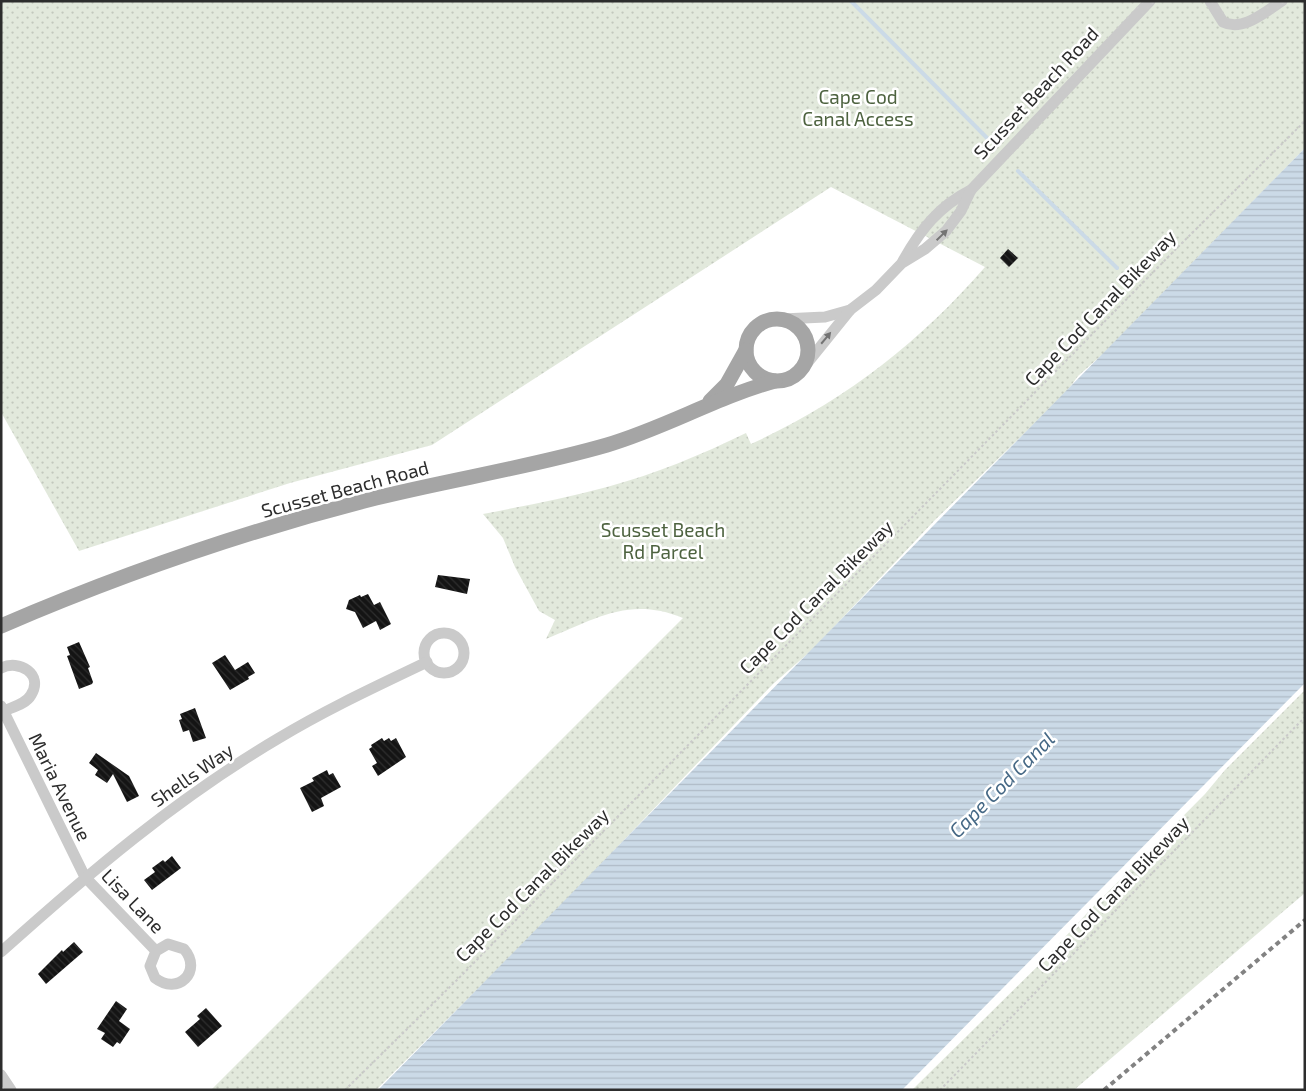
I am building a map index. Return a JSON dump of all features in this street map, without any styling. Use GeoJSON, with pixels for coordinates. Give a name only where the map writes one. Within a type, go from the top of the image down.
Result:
{"type":"FeatureCollection","features":[{"type":"Feature","properties":{"kind":"main road","name":"Scusset Beach Road"},"geometry":{"type":"LineString","coordinates":[[703,407],[727,384],[746,350],[751,333],[757,326],[774,318],[783,318]]}},
{"type":"Feature","properties":{"kind":"main road"},"geometry":{"type":"LineString","coordinates":[[783,318],[801,328],[806,337],[808,357],[804,367]]}},
{"type":"Feature","properties":{"kind":"main road"},"geometry":{"type":"LineString","coordinates":[[746,350],[747,359],[758,375],[774,381]]}},
{"type":"Feature","properties":{"kind":"main road","name":"Scusset Beach Road"},"geometry":{"type":"LineString","coordinates":[[1,626],[122,579],[249,535],[377,498],[608,445],[670,423],[703,407],[774,381],[791,378],[804,367]]}},
{"type":"Feature","properties":{"kind":"street","name":"Scusset Beach Road"},"geometry":{"type":"LineString","coordinates":[[971,190],[1150,1]]}},
{"type":"Feature","properties":{"kind":"street"},"geometry":{"type":"LineString","coordinates":[[1210,1],[1223,22],[1234,26],[1249,22],[1282,1]]}},
{"type":"Feature","properties":{"kind":"street"},"geometry":{"type":"LineString","coordinates":[[902,263],[929,220],[971,190]]}},
{"type":"Feature","properties":{"kind":"street"},"geometry":{"type":"LineString","coordinates":[[902,263],[925,249],[946,231],[962,211],[971,190]]}},
{"type":"Feature","properties":{"kind":"street","name":"Scusset Beach Road"},"geometry":{"type":"LineString","coordinates":[[804,367],[850,310],[876,290],[902,263]]}},
{"type":"Feature","properties":{"kind":"street","name":"Scusset Beach Road"},"geometry":{"type":"LineString","coordinates":[[783,318],[819,318],[850,310]]}},
{"type":"Feature","properties":{"kind":"street","name":"Shells Way"},"geometry":{"type":"LineString","coordinates":[[1,952],[85,877],[183,801],[277,739],[326,711],[427,662]]}},
{"type":"Feature","properties":{"kind":"street","name":"Maria Avenue"},"geometry":{"type":"LineString","coordinates":[[1,668],[8,665],[21,665],[27,669],[34,682],[34,689],[26,701],[3,708],[85,877]]}},
{"type":"Feature","properties":{"kind":"street","name":"Lisa Lane"},"geometry":{"type":"LineString","coordinates":[[85,877],[156,951]]}},
{"type":"Feature","properties":{"kind":"street"},"geometry":{"type":"LineString","coordinates":[[1,1075],[11,1090]]}},
{"type":"Feature","properties":{"kind":"path","name":"Cape Cod Canal Bikeway"},"geometry":{"type":"LineString","coordinates":[[345,1090],[463,974],[1175,250],[1305,121]]}},
{"type":"Feature","properties":{"kind":"path","name":"Cape Cod Canal Bikeway"},"geometry":{"type":"LineString","coordinates":[[940,1090],[1304,718]]}},
{"type":"Feature","properties":{"kind":"green space"},"geometry":{"type":"Polygon","coordinates":[[[1,1],[1305,1],[1305,148],[1104,353],[1078,376],[1065,394],[935,520],[813,649],[773,684],[561,906],[376,1090],[211,1090],[683,618],[646,609],[629,610],[597,618],[546,639],[555,620],[539,611],[515,567],[503,538],[483,514],[561,498],[643,476],[712,449],[746,433],[751,444],[817,409],[848,390],[878,368],[934,321],[985,267],[831,187],[432,445],[290,483],[79,551],[1,412],[1,1]]]}},
{"type":"Feature","properties":{"kind":"green space"},"geometry":{"type":"Polygon","coordinates":[[[1305,690],[1305,893],[1074,1090],[912,1090],[1043,961],[1088,912],[1205,794],[1225,770],[1305,690]]]}},
{"type":"Feature","properties":{"kind":"water","name":"Cape Cod Canal"},"geometry":{"type":"Polygon","coordinates":[[[1305,148],[1305,683],[902,1090],[378,1090],[1305,148]]]}},
{"type":"Feature","properties":{"kind":"building"},"geometry":{"type":"Polygon","coordinates":[[[1008,249],[1018,258],[1009,267],[1000,258],[1008,249]]]}},
{"type":"Feature","properties":{"kind":"building"},"geometry":{"type":"Polygon","coordinates":[[[438,575],[470,579],[467,594],[435,587],[438,575]]]}},
{"type":"Feature","properties":{"kind":"building"},"geometry":{"type":"Polygon","coordinates":[[[368,594],[374,605],[380,602],[391,624],[380,630],[376,621],[363,628],[355,612],[346,609],[349,600],[368,594]]]}},
{"type":"Feature","properties":{"kind":"building"},"geometry":{"type":"Polygon","coordinates":[[[79,642],[90,667],[88,668],[93,682],[79,689],[67,656],[70,655],[67,647],[79,642]]]}},
{"type":"Feature","properties":{"kind":"building"},"geometry":{"type":"Polygon","coordinates":[[[225,655],[235,670],[248,662],[255,673],[248,677],[249,679],[230,690],[212,663],[225,655]]]}},
{"type":"Feature","properties":{"kind":"building"},"geometry":{"type":"Polygon","coordinates":[[[195,708],[206,738],[193,742],[189,730],[183,732],[179,720],[182,719],[180,714],[195,708]]]}},
{"type":"Feature","properties":{"kind":"building"},"geometry":{"type":"Polygon","coordinates":[[[382,738],[384,741],[389,738],[391,741],[396,738],[406,757],[378,776],[372,766],[377,763],[369,749],[372,747],[371,745],[382,738]]]}},
{"type":"Feature","properties":{"kind":"building"},"geometry":{"type":"Polygon","coordinates":[[[96,753],[129,776],[139,796],[127,802],[113,774],[107,783],[95,775],[98,770],[89,763],[96,753]]]}},
{"type":"Feature","properties":{"kind":"building"},"geometry":{"type":"Polygon","coordinates":[[[327,770],[329,775],[333,773],[341,787],[321,798],[324,806],[312,812],[300,788],[314,781],[312,778],[327,770]]]}},
{"type":"Feature","properties":{"kind":"building"},"geometry":{"type":"Polygon","coordinates":[[[172,856],[181,868],[152,890],[144,880],[155,872],[152,868],[163,860],[165,862],[172,856]]]}},
{"type":"Feature","properties":{"kind":"building"},"geometry":{"type":"Polygon","coordinates":[[[74,942],[83,952],[46,984],[38,974],[62,950],[63,952],[74,942]]]}},
{"type":"Feature","properties":{"kind":"building"},"geometry":{"type":"Polygon","coordinates":[[[116,1001],[127,1009],[119,1021],[130,1029],[120,1044],[117,1042],[113,1047],[101,1039],[105,1033],[97,1029],[116,1001]]]}},
{"type":"Feature","properties":{"kind":"building"},"geometry":{"type":"Polygon","coordinates":[[[206,1008],[222,1026],[198,1047],[185,1032],[200,1019],[197,1016],[206,1008]]]}},
{"type":"Feature","properties":{"kind":"waterway"},"geometry":{"type":"LineString","coordinates":[[851,1],[990,141]]}},
{"type":"Feature","properties":{"kind":"waterway"},"geometry":{"type":"LineString","coordinates":[[1018,171],[1117,268]]}},
{"type":"Feature","properties":{"kind":"railway"},"geometry":{"type":"LineString","coordinates":[[1104,1090],[1305,920]]}},
{"type":"Feature","properties":{"kind":"park label","name":"Cape Cod Canal Access"},"geometry":{"type":"Point","coordinates":[858,108]}},
{"type":"Feature","properties":{"kind":"park label","name":"Scusset Beach Rd Parcel"},"geometry":{"type":"Point","coordinates":[663,541]}}]}
